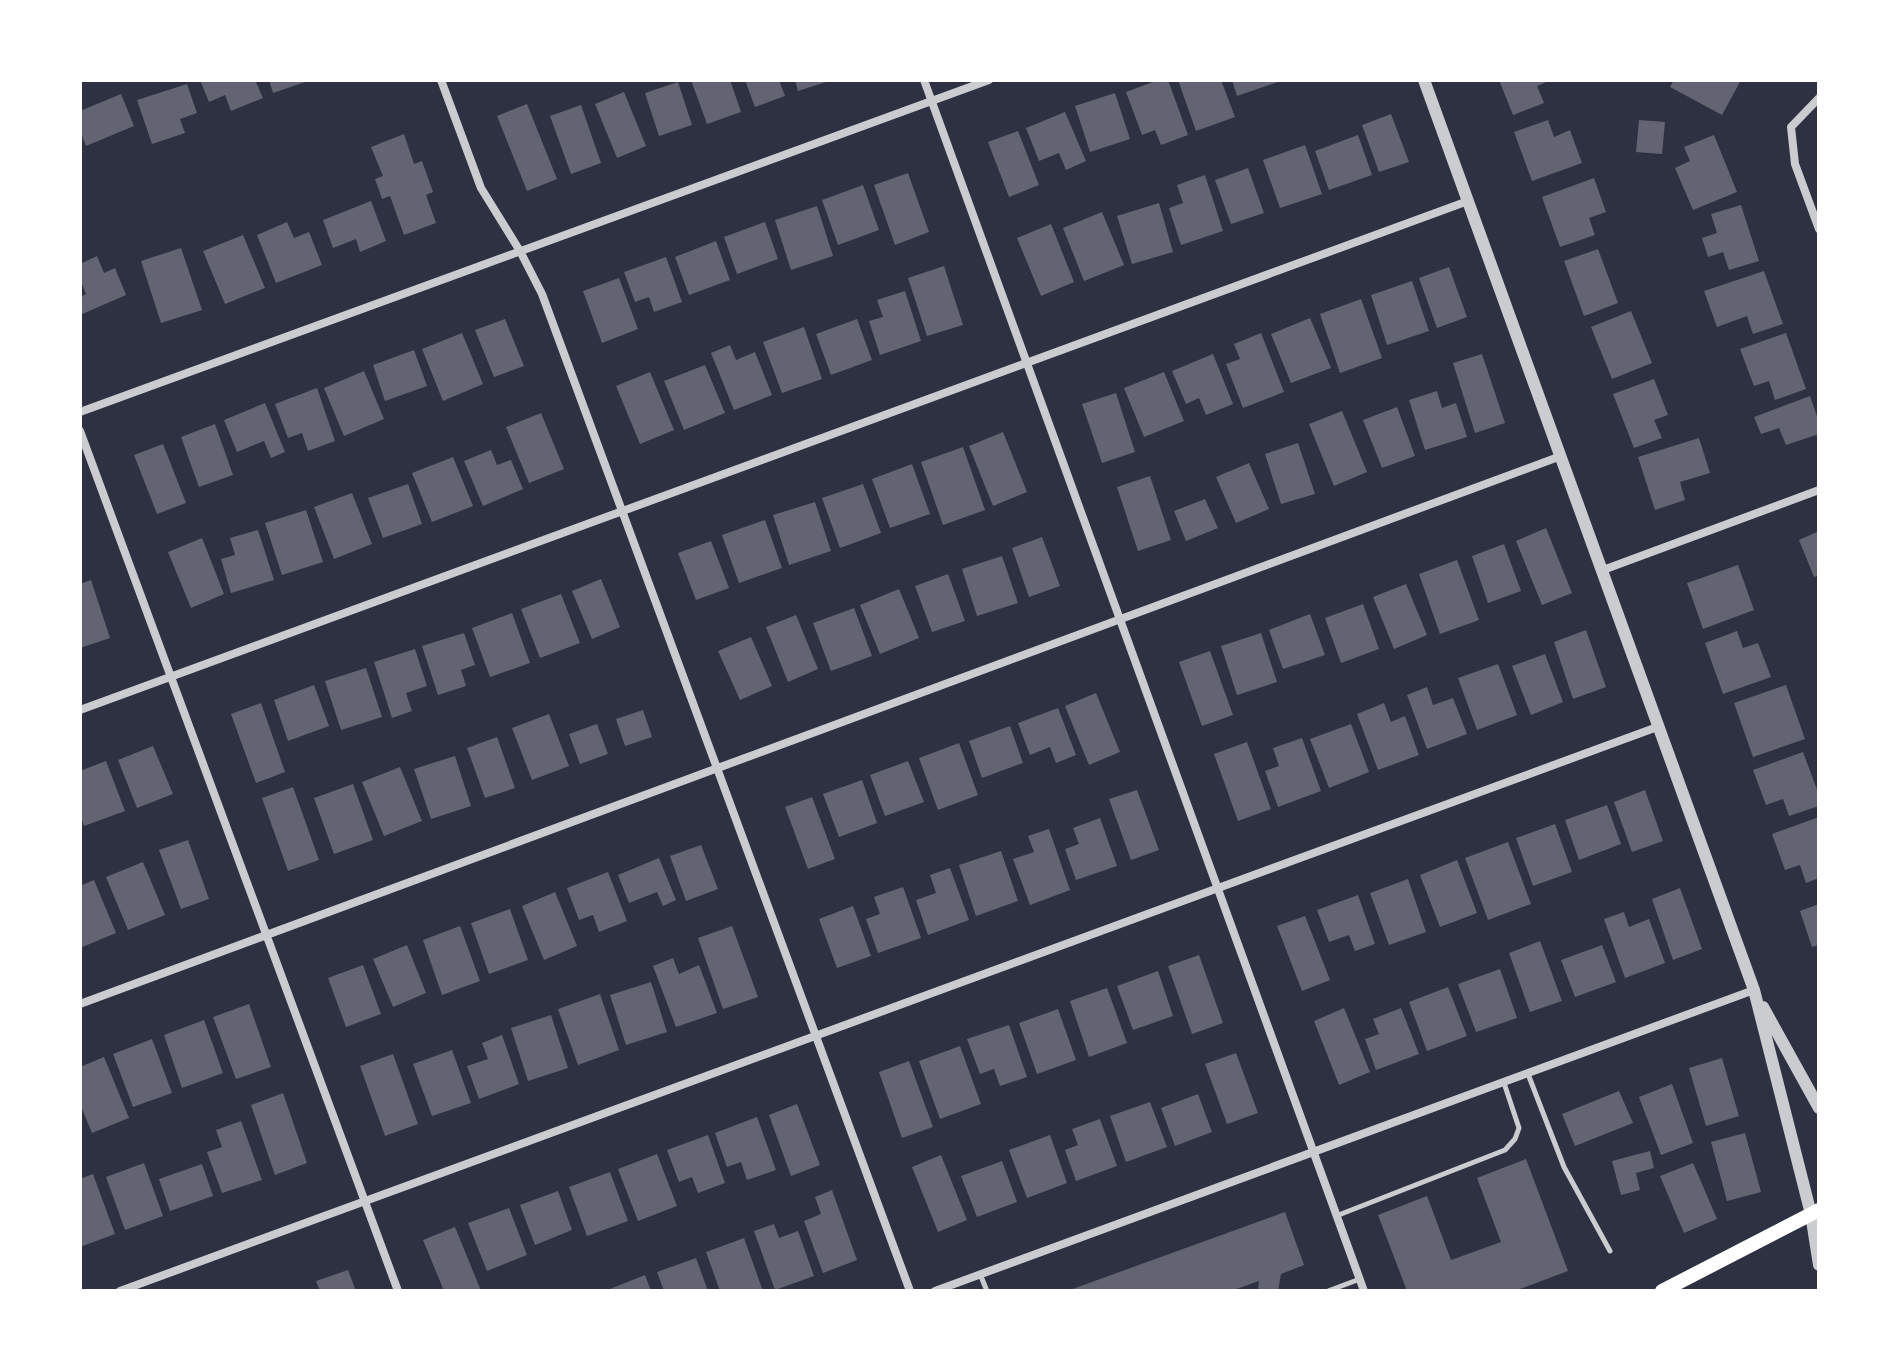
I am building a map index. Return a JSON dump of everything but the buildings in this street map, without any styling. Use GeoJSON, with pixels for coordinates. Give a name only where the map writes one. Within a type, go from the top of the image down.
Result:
{"type":"FeatureCollection","features":[{"type":"Feature","properties":{"kind":"main road"},"geometry":{"type":"LineString","coordinates":[[1662,1291],[1815,1212]]}},
{"type":"Feature","properties":{"kind":"street"},"geometry":{"type":"LineString","coordinates":[[441,80],[481,188],[542,294],[910,1291]]}},
{"type":"Feature","properties":{"kind":"street"},"geometry":{"type":"LineString","coordinates":[[924,80],[1364,1291]]}},
{"type":"Feature","properties":{"kind":"street"},"geometry":{"type":"LineString","coordinates":[[80,412],[989,80]]}},
{"type":"Feature","properties":{"kind":"street"},"geometry":{"type":"LineString","coordinates":[[1424,80],[1754,990],[1815,1212],[1819,1265]]}},
{"type":"Feature","properties":{"kind":"street"},"geometry":{"type":"LineString","coordinates":[[1819,98],[1791,127],[1795,164],[1819,229]]}},
{"type":"Feature","properties":{"kind":"street"},"geometry":{"type":"LineString","coordinates":[[80,710],[1468,201]]}},
{"type":"Feature","properties":{"kind":"street"},"geometry":{"type":"LineString","coordinates":[[80,431],[398,1291]]}},
{"type":"Feature","properties":{"kind":"street"},"geometry":{"type":"LineString","coordinates":[[80,1004],[1561,456]]}},
{"type":"Feature","properties":{"kind":"street"},"geometry":{"type":"LineString","coordinates":[[1603,570],[1819,490]]}},
{"type":"Feature","properties":{"kind":"street"},"geometry":{"type":"LineString","coordinates":[[120,1291],[1660,726]]}},
{"type":"Feature","properties":{"kind":"street"},"geometry":{"type":"LineString","coordinates":[[935,1291],[1754,990]]}},
{"type":"Feature","properties":{"kind":"street"},"geometry":{"type":"LineString","coordinates":[[1754,990],[1819,1108]]}},
{"type":"Feature","properties":{"kind":"lane"},"geometry":{"type":"LineString","coordinates":[[1528,1073],[1564,1167],[1610,1251]]}},
{"type":"Feature","properties":{"kind":"lane"},"geometry":{"type":"LineString","coordinates":[[1336,1216],[1505,1150],[1515,1139],[1519,1128],[1504,1082]]}},
{"type":"Feature","properties":{"kind":"lane"},"geometry":{"type":"LineString","coordinates":[[980,1274],[987,1291]]}},
{"type":"Feature","properties":{"kind":"lane"},"geometry":{"type":"LineString","coordinates":[[1328,1291],[1360,1279]]}}]}
